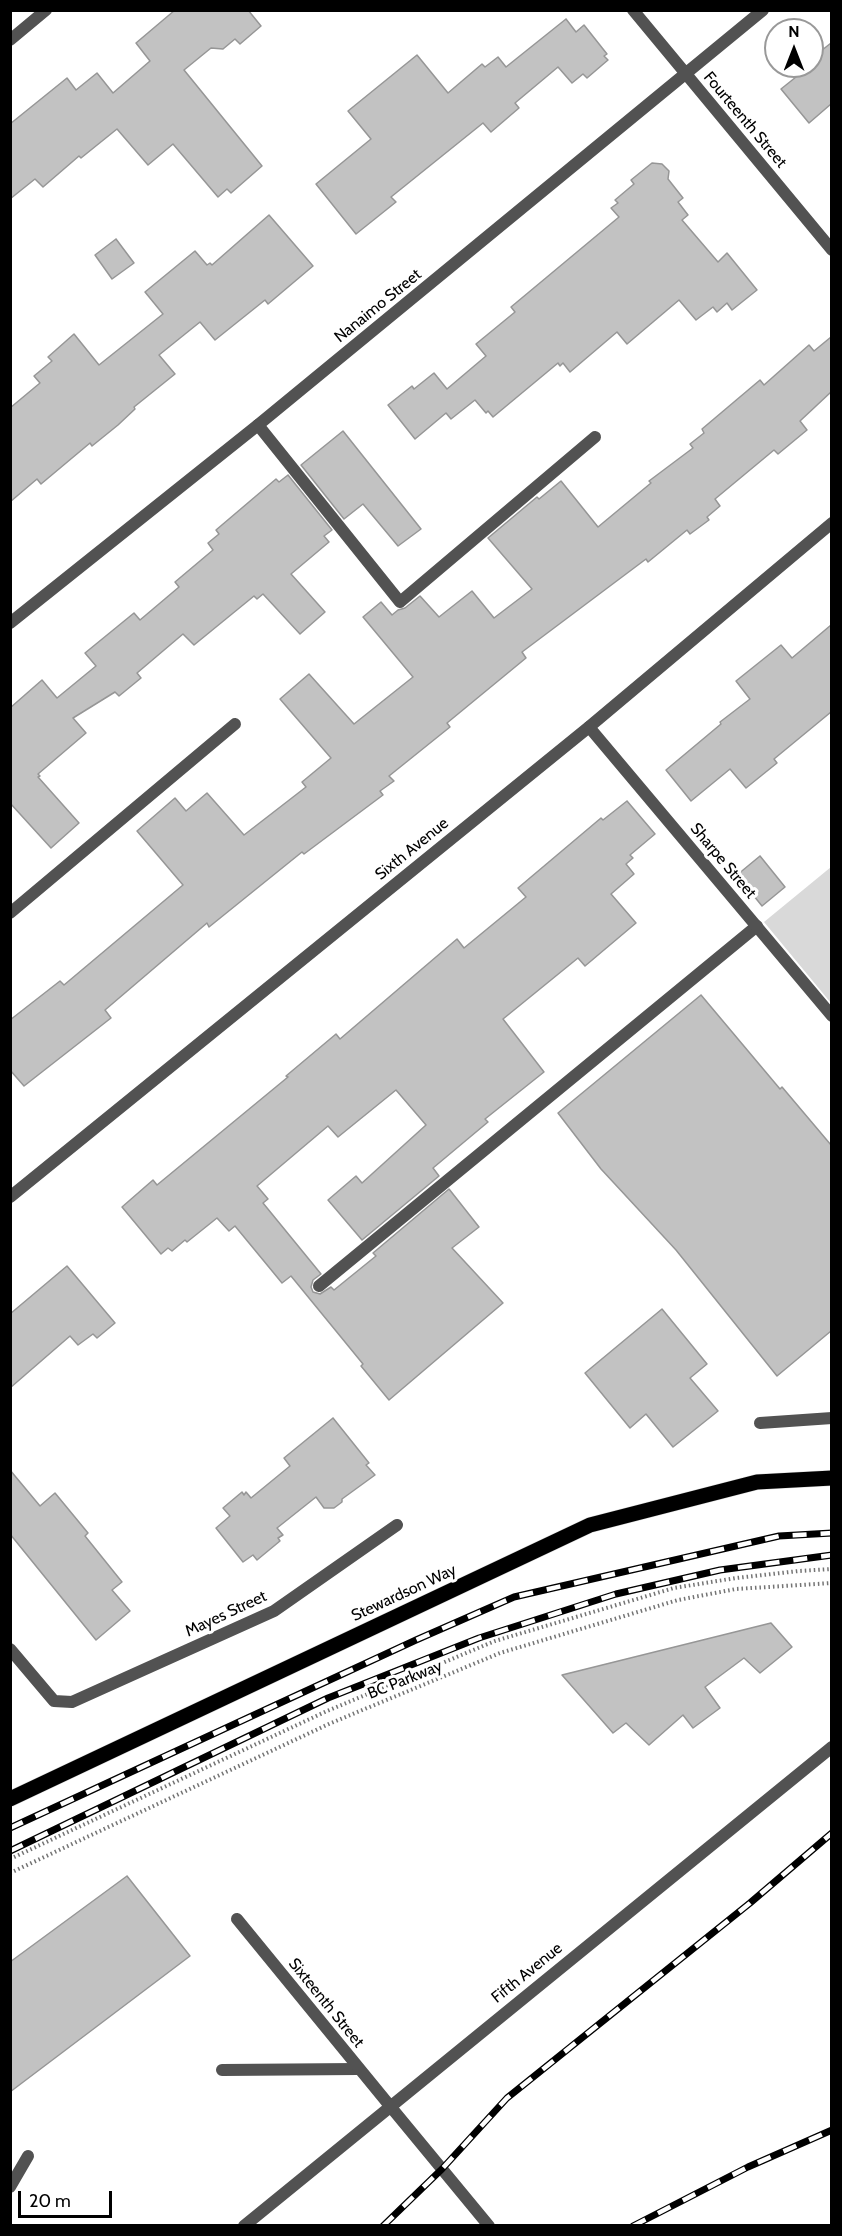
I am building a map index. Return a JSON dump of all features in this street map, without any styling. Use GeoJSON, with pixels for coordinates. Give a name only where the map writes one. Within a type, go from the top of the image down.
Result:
{"type":"FeatureCollection","features":[{"type":"Feature","properties":{"kind":"main road","name":"Stewardson Way"},"geometry":{"type":"LineString","coordinates":[[10,1799],[590,1525],[757,1482],[831,1478]]}},
{"type":"Feature","properties":{"kind":"street"},"geometry":{"type":"LineString","coordinates":[[10,40],[46,10]]}},
{"type":"Feature","properties":{"kind":"street","name":"Fourteenth Street"},"geometry":{"type":"LineString","coordinates":[[633,10],[831,250]]}},
{"type":"Feature","properties":{"kind":"street","name":"Nanaimo Street"},"geometry":{"type":"LineString","coordinates":[[10,623],[258,425],[763,10]]}},
{"type":"Feature","properties":{"kind":"street"},"geometry":{"type":"LineString","coordinates":[[258,425],[400,602],[595,437]]}},
{"type":"Feature","properties":{"kind":"street","name":"Sixth Avenue"},"geometry":{"type":"LineString","coordinates":[[10,1197],[589,727],[831,523]]}},
{"type":"Feature","properties":{"kind":"street"},"geometry":{"type":"LineString","coordinates":[[10,913],[236,724]]}},
{"type":"Feature","properties":{"kind":"street","name":"Sharpe Street"},"geometry":{"type":"LineString","coordinates":[[589,727],[831,1017]]}},
{"type":"Feature","properties":{"kind":"street"},"geometry":{"type":"LineString","coordinates":[[319,1286],[757,926]]}},
{"type":"Feature","properties":{"kind":"street"},"geometry":{"type":"LineString","coordinates":[[760,1423],[831,1418]]}},
{"type":"Feature","properties":{"kind":"street","name":"Mayes Street"},"geometry":{"type":"LineString","coordinates":[[10,1649],[54,1701],[72,1702],[274,1611],[397,1526]]}},
{"type":"Feature","properties":{"kind":"street","name":"Fifth Avenue"},"geometry":{"type":"LineString","coordinates":[[244,2226],[831,1747]]}},
{"type":"Feature","properties":{"kind":"street","name":"Sixteenth Street"},"geometry":{"type":"LineString","coordinates":[[237,1919],[489,2226]]}},
{"type":"Feature","properties":{"kind":"street"},"geometry":{"type":"LineString","coordinates":[[222,2070],[358,2069]]}},
{"type":"Feature","properties":{"kind":"street"},"geometry":{"type":"LineString","coordinates":[[10,2187],[28,2156]]}},
{"type":"Feature","properties":{"kind":"path","name":"BC Parkway"},"geometry":{"type":"LineString","coordinates":[[10,1859],[327,1711],[495,1641],[674,1588],[799,1570],[831,1569]]}},
{"type":"Feature","properties":{"kind":"path","name":"BC Parkway"},"geometry":{"type":"LineString","coordinates":[[10,1873],[331,1723],[500,1653],[678,1600],[736,1589],[831,1583]]}},
{"type":"Feature","properties":{"kind":"shaded area"},"geometry":{"type":"Polygon","coordinates":[[[831,867],[831,1003],[764,922],[831,867]]]}},
{"type":"Feature","properties":{"kind":"building"},"geometry":{"type":"Polygon","coordinates":[[[175,10],[248,10],[261,26],[240,44],[235,39],[223,49],[211,48],[184,70],[262,166],[231,193],[227,189],[218,197],[173,144],[148,165],[117,129],[81,158],[79,156],[43,187],[35,179],[10,199],[10,124],[67,78],[76,90],[97,73],[113,93],[150,61],[136,43],[175,10]]]}},
{"type":"Feature","properties":{"kind":"building"},"geometry":{"type":"Polygon","coordinates":[[[566,19],[576,32],[584,25],[607,54],[604,56],[608,60],[587,78],[583,74],[572,83],[558,67],[515,103],[519,108],[491,132],[483,123],[391,197],[396,202],[356,234],[316,184],[371,139],[348,111],[417,55],[448,93],[482,64],[485,67],[498,57],[506,67],[566,19]]]}},
{"type":"Feature","properties":{"kind":"building"},"geometry":{"type":"Polygon","coordinates":[[[831,43],[831,104],[809,123],[781,89],[795,78],[824,78],[824,49],[831,43]]]}},
{"type":"Feature","properties":{"kind":"building"},"geometry":{"type":"Polygon","coordinates":[[[652,163],[662,164],[669,171],[668,179],[683,198],[678,202],[688,215],[682,220],[718,262],[727,253],[757,290],[732,310],[727,303],[717,312],[713,307],[696,320],[679,300],[627,344],[617,332],[570,372],[563,363],[560,366],[558,363],[493,417],[488,411],[486,413],[475,400],[451,419],[446,413],[415,439],[388,405],[412,386],[414,389],[434,373],[447,389],[486,356],[476,344],[515,312],[511,307],[619,217],[611,208],[618,203],[615,200],[634,184],[631,180],[652,163]]]}},
{"type":"Feature","properties":{"kind":"building"},"geometry":{"type":"Polygon","coordinates":[[[269,215],[313,266],[268,304],[265,300],[215,340],[200,322],[159,355],[175,374],[134,407],[135,409],[118,425],[92,446],[90,443],[41,484],[37,479],[10,502],[10,408],[40,383],[34,376],[52,361],[48,357],[74,334],[99,365],[163,314],[145,292],[195,251],[207,265],[210,263],[212,265],[269,215]]]}},
{"type":"Feature","properties":{"kind":"building"},"geometry":{"type":"Polygon","coordinates":[[[116,239],[134,263],[112,279],[95,255],[116,239]]]}},
{"type":"Feature","properties":{"kind":"building"},"geometry":{"type":"Polygon","coordinates":[[[831,337],[831,392],[800,421],[807,430],[778,454],[774,450],[715,499],[720,506],[707,517],[709,520],[690,534],[687,530],[648,562],[646,559],[522,652],[526,658],[447,723],[450,727],[389,776],[394,781],[380,791],[383,795],[304,854],[302,852],[209,927],[207,923],[105,1010],[111,1018],[24,1086],[10,1070],[10,1020],[60,981],[64,985],[183,885],[137,831],[175,798],[186,811],[207,793],[244,835],[306,787],[302,782],[331,758],[280,699],[309,674],[354,724],[413,677],[363,617],[381,602],[392,615],[420,596],[439,617],[472,591],[494,618],[532,589],[488,538],[537,497],[539,499],[561,481],[598,527],[651,483],[649,481],[693,448],[690,444],[704,433],[702,429],[760,380],[764,385],[809,345],[814,351],[831,337]]]}},
{"type":"Feature","properties":{"kind":"building"},"geometry":{"type":"Polygon","coordinates":[[[343,431],[421,529],[398,546],[363,504],[344,519],[301,465],[343,431]]]}},
{"type":"Feature","properties":{"kind":"building"},"geometry":{"type":"Polygon","coordinates":[[[288,475],[332,530],[324,536],[329,542],[291,574],[325,612],[300,634],[263,594],[257,599],[254,596],[194,645],[183,634],[137,673],[141,678],[119,696],[115,692],[73,718],[86,733],[38,774],[40,776],[38,777],[79,823],[51,848],[10,803],[10,708],[42,680],[57,698],[96,666],[85,653],[134,613],[140,620],[179,587],[175,582],[213,550],[208,543],[219,534],[216,530],[276,479],[279,482],[288,475]]]}},
{"type":"Feature","properties":{"kind":"building"},"geometry":{"type":"Polygon","coordinates":[[[831,625],[831,712],[774,759],[777,763],[746,788],[730,769],[691,801],[666,770],[721,724],[720,722],[750,699],[736,681],[781,645],[792,658],[831,625]]]}},
{"type":"Feature","properties":{"kind":"building"},"geometry":{"type":"Polygon","coordinates":[[[627,801],[655,834],[630,855],[633,858],[626,864],[634,874],[611,894],[636,923],[585,966],[578,958],[503,1019],[544,1072],[485,1119],[488,1122],[433,1168],[439,1176],[362,1240],[328,1200],[356,1176],[362,1183],[426,1125],[396,1090],[338,1137],[328,1126],[257,1186],[268,1199],[263,1203],[321,1274],[313,1280],[311,1287],[313,1292],[320,1294],[331,1287],[334,1290],[376,1256],[373,1253],[449,1189],[479,1227],[452,1248],[503,1303],[389,1400],[361,1366],[363,1364],[291,1276],[282,1283],[235,1226],[229,1231],[217,1218],[187,1242],[185,1240],[172,1251],[168,1248],[161,1254],[122,1207],[153,1180],[157,1185],[288,1077],[286,1076],[336,1034],[340,1039],[457,939],[464,948],[526,897],[518,888],[601,818],[603,820],[627,801]]]}},
{"type":"Feature","properties":{"kind":"building"},"geometry":{"type":"Polygon","coordinates":[[[760,856],[785,887],[762,906],[737,875],[760,856]]]}},
{"type":"Feature","properties":{"kind":"building"},"geometry":{"type":"Polygon","coordinates":[[[701,995],[780,1089],[782,1087],[831,1145],[831,1331],[777,1376],[676,1250],[601,1169],[558,1113],[701,995]]]}},
{"type":"Feature","properties":{"kind":"building"},"geometry":{"type":"Polygon","coordinates":[[[67,1266],[115,1323],[97,1338],[93,1334],[78,1345],[70,1336],[10,1388],[10,1314],[67,1266]]]}},
{"type":"Feature","properties":{"kind":"building"},"geometry":{"type":"Polygon","coordinates":[[[662,1309],[707,1364],[690,1378],[718,1411],[673,1447],[646,1414],[630,1428],[585,1373],[662,1309]]]}},
{"type":"Feature","properties":{"kind":"building"},"geometry":{"type":"Polygon","coordinates":[[[333,1418],[369,1463],[366,1465],[375,1475],[342,1499],[342,1502],[334,1508],[324,1508],[316,1497],[277,1528],[283,1535],[278,1538],[280,1541],[257,1560],[253,1555],[243,1562],[216,1528],[230,1516],[223,1508],[242,1492],[244,1495],[246,1492],[251,1498],[290,1466],[284,1458],[333,1418]]]}},
{"type":"Feature","properties":{"kind":"building"},"geometry":{"type":"Polygon","coordinates":[[[10,1470],[40,1506],[55,1493],[88,1533],[85,1536],[122,1582],[112,1590],[130,1611],[96,1640],[10,1534],[10,1470]]]}},
{"type":"Feature","properties":{"kind":"building"},"geometry":{"type":"Polygon","coordinates":[[[771,1623],[792,1647],[760,1673],[744,1658],[705,1687],[720,1708],[693,1728],[683,1715],[649,1745],[626,1723],[613,1733],[562,1675],[771,1623]]]}},
{"type":"Feature","properties":{"kind":"building"},"geometry":{"type":"Polygon","coordinates":[[[127,1876],[190,1956],[10,2092],[10,1962],[127,1876]]]}},
{"type":"Feature","properties":{"kind":"railway"},"geometry":{"type":"LineString","coordinates":[[10,1828],[514,1597],[779,1536],[832,1533]]}},
{"type":"Feature","properties":{"kind":"railway"},"geometry":{"type":"LineString","coordinates":[[10,1851],[328,1698],[479,1638],[616,1594],[720,1570],[832,1555]]}},
{"type":"Feature","properties":{"kind":"railway"},"geometry":{"type":"LineString","coordinates":[[383,2226],[442,2169],[507,2098],[750,1903],[832,1833]]}},
{"type":"Feature","properties":{"kind":"railway"},"geometry":{"type":"LineString","coordinates":[[633,2226],[748,2167],[832,2130]]}}]}
